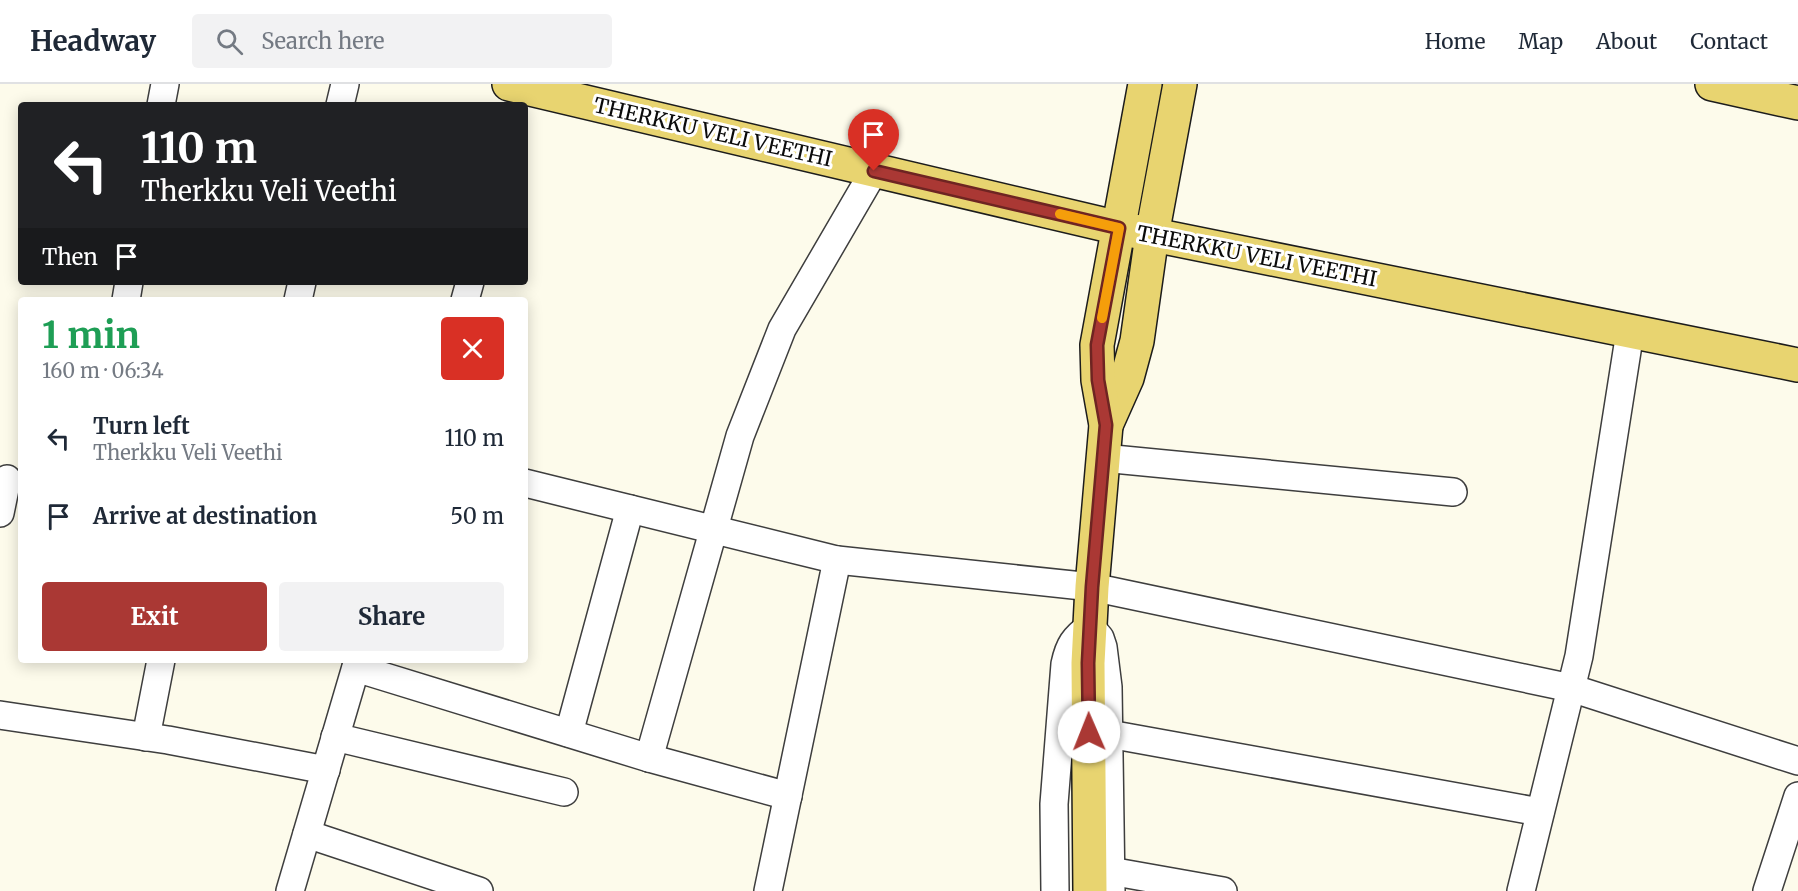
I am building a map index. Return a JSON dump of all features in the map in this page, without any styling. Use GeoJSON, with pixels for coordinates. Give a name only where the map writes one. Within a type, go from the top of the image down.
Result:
{"type":"FeatureCollection","features":[{"type":"Feature","properties":{"kind":"main road"},"geometry":{"type":"LineString","coordinates":[[1104,884],[1088,663],[1106,425],[1098,380],[1097,345],[1145,84]]}},
{"type":"Feature","properties":{"kind":"main road"},"geometry":{"type":"LineString","coordinates":[[1106,425],[1127,378],[1137,341],[1152,235],[1180,84]]}},
{"type":"Feature","properties":{"kind":"main road"},"geometry":{"type":"LineString","coordinates":[[1712,84],[1798,103]]}},
{"type":"Feature","properties":{"kind":"main road","name":"THERKKU VELI VEETHI"},"geometry":{"type":"LineString","coordinates":[[522,90],[1119,228],[1798,365]]}},
{"type":"Feature","properties":{"kind":"street"},"geometry":{"type":"LineString","coordinates":[[162,102],[165,84]]}},
{"type":"Feature","properties":{"kind":"street"},"geometry":{"type":"LineString","coordinates":[[341,102],[345,84]]}},
{"type":"Feature","properties":{"kind":"street"},"geometry":{"type":"LineString","coordinates":[[649,758],[740,436],[782,329],[874,171]]}},
{"type":"Feature","properties":{"kind":"street"},"geometry":{"type":"LineString","coordinates":[[1521,891],[1579,656],[1630,332]]}},
{"type":"Feature","properties":{"kind":"street"},"geometry":{"type":"LineString","coordinates":[[1103,458],[1453,492]]}},
{"type":"Feature","properties":{"kind":"street"},"geometry":{"type":"LineString","coordinates":[[0,513],[9,479]]}},
{"type":"Feature","properties":{"kind":"street"},"geometry":{"type":"LineString","coordinates":[[528,484],[837,560],[1092,587],[1571,688],[1798,761]]}},
{"type":"Feature","properties":{"kind":"street"},"geometry":{"type":"LineString","coordinates":[[569,733],[630,509]]}},
{"type":"Feature","properties":{"kind":"street"},"geometry":{"type":"LineString","coordinates":[[768,891],[837,560]]}},
{"type":"Feature","properties":{"kind":"street"},"geometry":{"type":"LineString","coordinates":[[1055,891],[1054,804],[1065,664],[1068,650],[1077,636],[1090,626],[1100,638],[1106,656],[1108,734],[1104,884],[1223,891]]}},
{"type":"Feature","properties":{"kind":"street"},"geometry":{"type":"LineString","coordinates":[[146,736],[160,663]]}},
{"type":"Feature","properties":{"kind":"street"},"geometry":{"type":"LineString","coordinates":[[290,891],[357,664],[649,758],[788,796]]}},
{"type":"Feature","properties":{"kind":"street"},"geometry":{"type":"LineString","coordinates":[[0,715],[146,736],[326,770]]}},
{"type":"Feature","properties":{"kind":"street"},"geometry":{"type":"LineString","coordinates":[[1108,734],[1540,812]]}},
{"type":"Feature","properties":{"kind":"street"},"geometry":{"type":"LineString","coordinates":[[335,737],[564,792]]}},
{"type":"Feature","properties":{"kind":"street"},"geometry":{"type":"LineString","coordinates":[[1767,891],[1798,796]]}},
{"type":"Feature","properties":{"kind":"street"},"geometry":{"type":"LineString","coordinates":[[307,834],[478,891]]}},
{"type":"Feature","properties":{"kind":"slow traffic"},"geometry":{"type":"LineString","coordinates":[[1060,214],[1119,228],[1102,318]]}},
{"type":"Feature","properties":{"kind":"route"},"geometry":{"type":"LineString","coordinates":[[874,171],[1119,228],[1097,345],[1098,380],[1106,425],[1092,587],[1088,663],[1089,732]]}}]}
